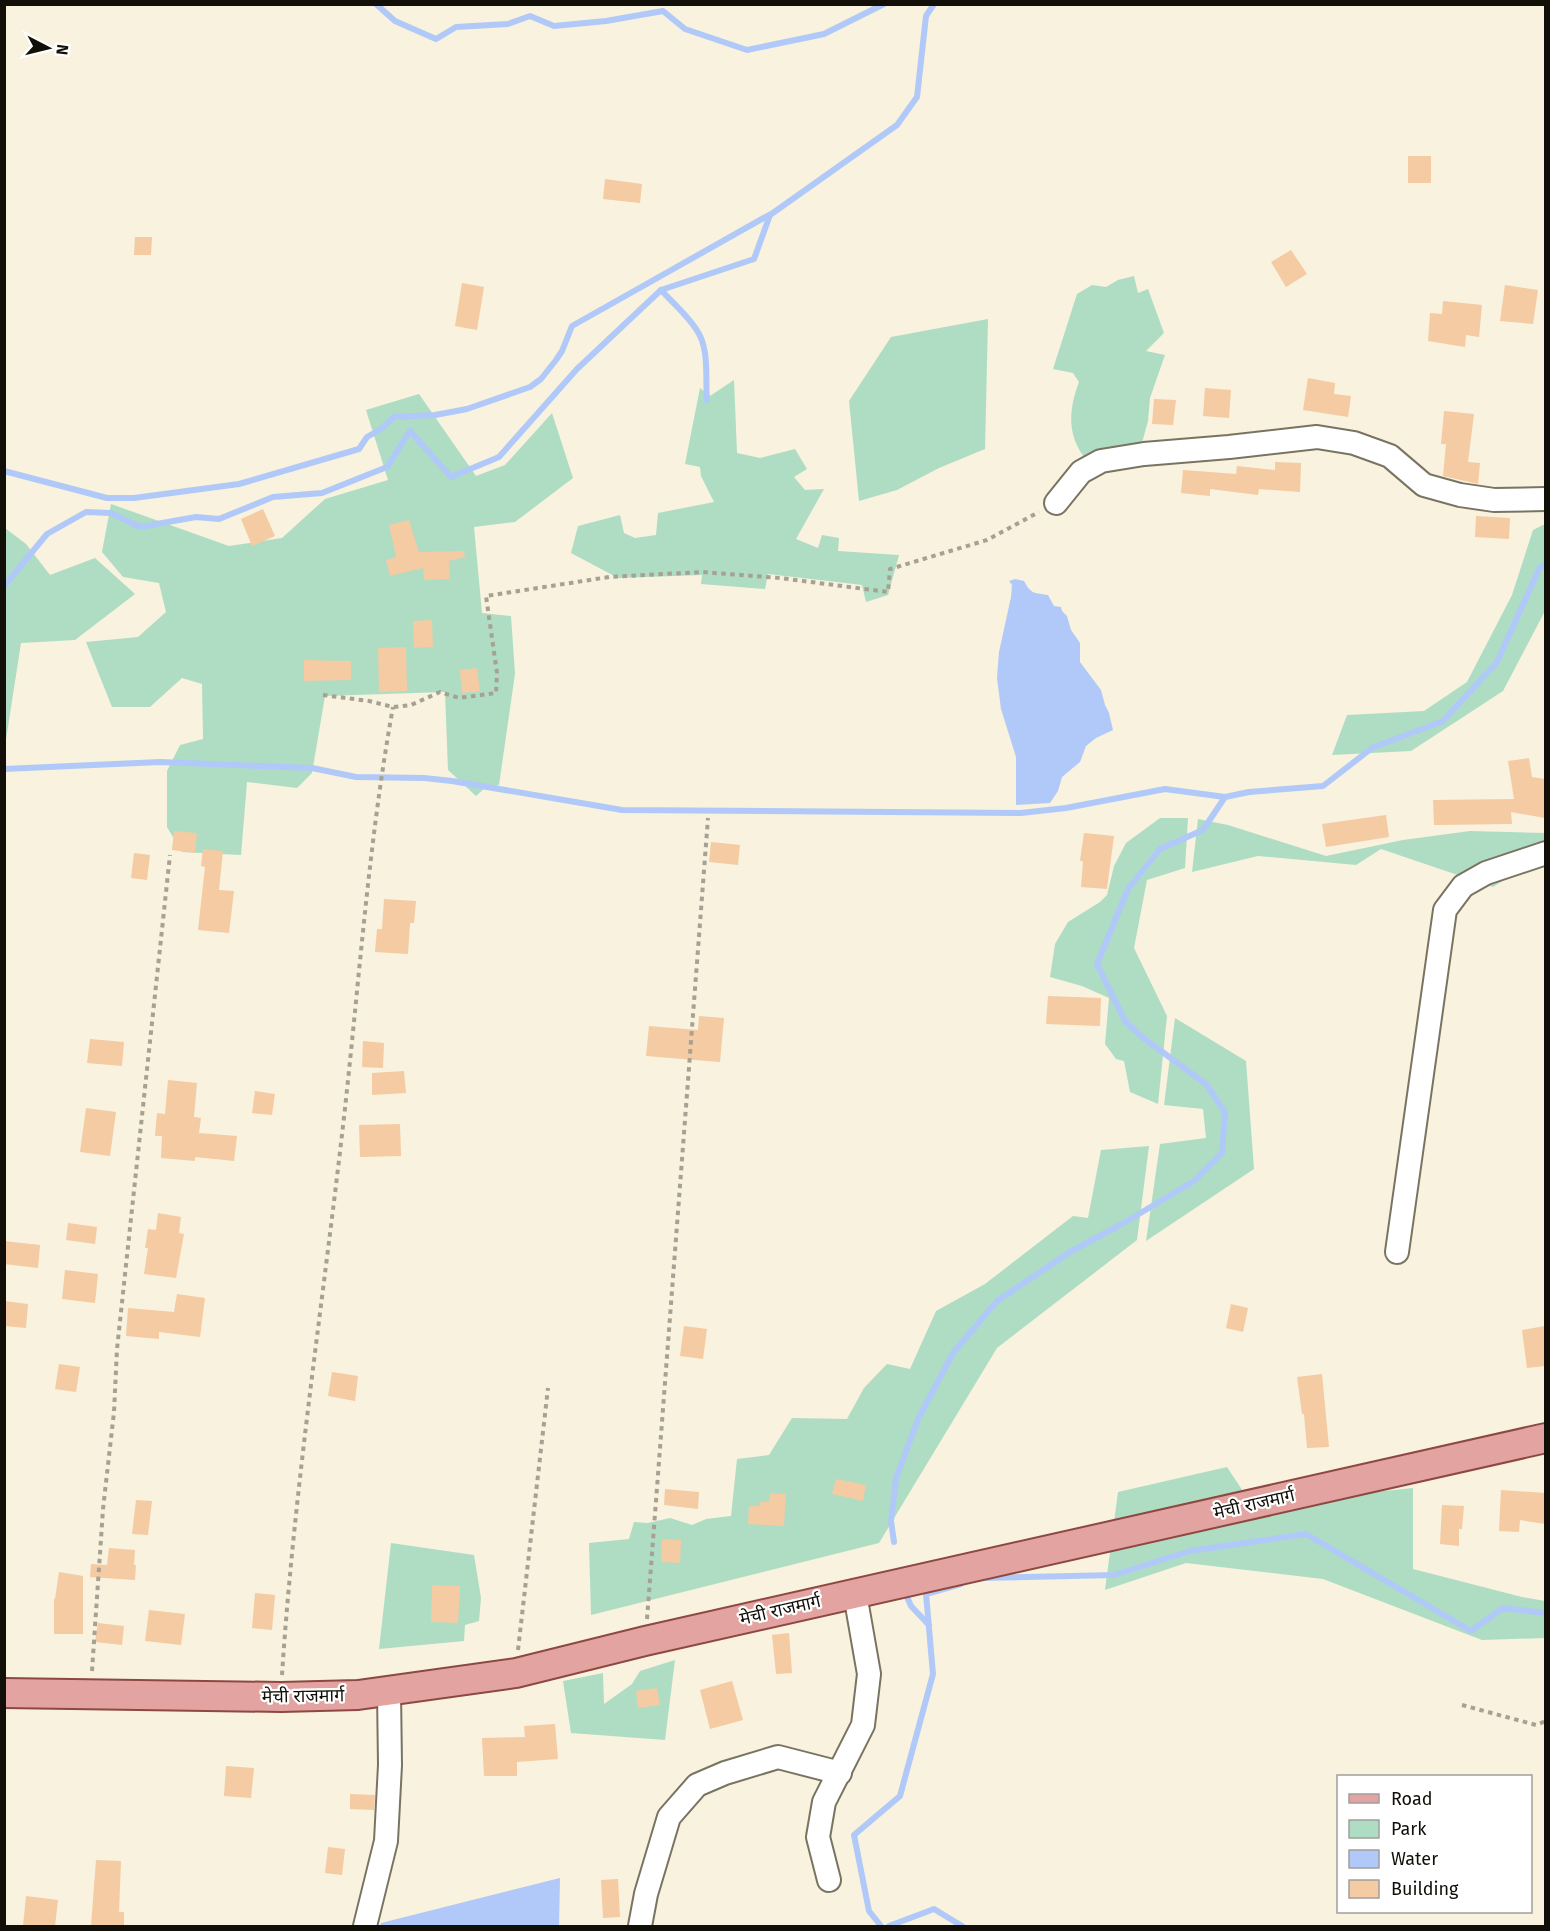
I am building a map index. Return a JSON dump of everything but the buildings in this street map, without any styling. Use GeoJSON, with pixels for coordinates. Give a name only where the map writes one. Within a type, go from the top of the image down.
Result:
{"type":"FeatureCollection","features":[{"type":"Feature","properties":{"kind":"main road","name":"मेची राजमार्ग"},"geometry":{"type":"LineString","coordinates":[[4,1693],[280,1697],[358,1695],[516,1673],[645,1641],[1545,1438]]}},
{"type":"Feature","properties":{"kind":"street"},"geometry":{"type":"LineString","coordinates":[[1056,503],[1081,472],[1101,461],[1144,454],[1317,437],[1354,443],[1390,456],[1424,485],[1460,495],[1494,500],[1545,499]]}},
{"type":"Feature","properties":{"kind":"street"},"geometry":{"type":"LineString","coordinates":[[1397,1252],[1445,910],[1463,886],[1486,873],[1545,853]]}},
{"type":"Feature","properties":{"kind":"street"},"geometry":{"type":"LineString","coordinates":[[829,1880],[818,1837],[824,1802],[863,1725],[869,1674],[855,1594]]}},
{"type":"Feature","properties":{"kind":"street"},"geometry":{"type":"LineString","coordinates":[[365,1926],[386,1841],[390,1765],[389,1692]]}},
{"type":"Feature","properties":{"kind":"street"},"geometry":{"type":"LineString","coordinates":[[640,1926],[646,1894],[669,1817],[697,1785],[725,1773],[778,1757],[840,1773]]}},
{"type":"Feature","properties":{"kind":"path"},"geometry":{"type":"LineString","coordinates":[[323,695],[369,700],[393,707],[411,705],[440,692],[459,698],[496,693],[497,673],[486,596],[609,577],[702,572],[780,578],[888,592],[890,569],[987,540],[1056,503]]}},
{"type":"Feature","properties":{"kind":"path"},"geometry":{"type":"LineString","coordinates":[[280,1697],[289,1573],[343,1127],[381,771],[393,707]]}},
{"type":"Feature","properties":{"kind":"path"},"geometry":{"type":"LineString","coordinates":[[645,1641],[708,818]]}},
{"type":"Feature","properties":{"kind":"path"},"geometry":{"type":"LineString","coordinates":[[90,1693],[103,1509],[114,1412],[117,1349],[170,855]]}},
{"type":"Feature","properties":{"kind":"path"},"geometry":{"type":"LineString","coordinates":[[516,1673],[548,1388]]}},
{"type":"Feature","properties":{"kind":"path"},"geometry":{"type":"LineString","coordinates":[[1462,1705],[1536,1725],[1545,1721]]}},
{"type":"Feature","properties":{"kind":"green space"},"geometry":{"type":"Polygon","coordinates":[[[1134,276],[1138,293],[1148,289],[1164,333],[1146,351],[1165,355],[1150,398],[1148,421],[1139,454],[1095,469],[1079,450],[1072,429],[1072,406],[1079,382],[1073,373],[1053,369],[1077,294],[1092,285],[1106,287],[1118,280],[1134,276]]]}},
{"type":"Feature","properties":{"kind":"green space"},"geometry":{"type":"Polygon","coordinates":[[[988,319],[985,449],[939,468],[897,490],[859,501],[849,401],[891,337],[988,319]]]}},
{"type":"Feature","properties":{"kind":"green space"},"geometry":{"type":"Polygon","coordinates":[[[734,380],[737,453],[760,458],[795,449],[807,469],[794,477],[805,490],[824,489],[796,539],[818,548],[822,535],[839,538],[838,551],[899,555],[888,595],[866,602],[862,585],[768,574],[765,589],[701,584],[702,575],[618,578],[571,553],[578,526],[620,515],[624,533],[635,538],[656,535],[658,513],[714,502],[701,476],[700,467],[685,464],[700,388],[710,396],[734,380]]]}},
{"type":"Feature","properties":{"kind":"green space"},"geometry":{"type":"Polygon","coordinates":[[[419,394],[476,476],[505,465],[552,413],[573,478],[515,522],[474,527],[482,613],[511,616],[515,674],[499,785],[485,788],[476,796],[448,770],[445,692],[325,696],[312,773],[297,788],[247,782],[241,855],[182,852],[167,827],[167,771],[180,745],[203,739],[202,684],[182,678],[150,707],[112,707],[86,642],[138,637],[166,612],[159,583],[123,577],[102,552],[111,504],[229,546],[282,538],[325,499],[388,480],[366,410],[419,394]]]}},
{"type":"Feature","properties":{"kind":"green space"},"geometry":{"type":"Polygon","coordinates":[[[1545,524],[1545,611],[1503,691],[1411,751],[1332,755],[1347,715],[1424,711],[1467,682],[1512,595],[1533,530],[1545,524]]]}},
{"type":"Feature","properties":{"kind":"green space"},"geometry":{"type":"Polygon","coordinates":[[[5,528],[26,544],[50,575],[95,558],[135,594],[75,640],[21,643],[5,746],[5,528]]]}},
{"type":"Feature","properties":{"kind":"green space"},"geometry":{"type":"Polygon","coordinates":[[[1160,818],[1188,818],[1185,868],[1147,880],[1134,948],[1167,1016],[1158,1104],[1130,1092],[1124,1061],[1116,1059],[1105,1044],[1109,998],[1082,986],[1050,977],[1055,944],[1068,922],[1107,895],[1114,866],[1126,843],[1160,818]]]}},
{"type":"Feature","properties":{"kind":"green space"},"geometry":{"type":"Polygon","coordinates":[[[1198,819],[1228,825],[1326,856],[1403,840],[1470,831],[1545,833],[1545,854],[1493,887],[1381,849],[1356,865],[1258,856],[1192,872],[1198,819]]]}},
{"type":"Feature","properties":{"kind":"green space"},"geometry":{"type":"Polygon","coordinates":[[[1175,1018],[1246,1061],[1254,1169],[1146,1241],[1160,1144],[1206,1138],[1203,1109],[1164,1105],[1175,1018]]]}},
{"type":"Feature","properties":{"kind":"green space"},"geometry":{"type":"Polygon","coordinates":[[[1149,1146],[1137,1240],[997,1348],[879,1543],[591,1615],[589,1543],[629,1539],[634,1522],[648,1523],[670,1518],[692,1525],[706,1519],[731,1516],[737,1459],[769,1455],[792,1418],[847,1419],[864,1388],[887,1364],[910,1369],[936,1311],[985,1284],[1073,1216],[1088,1218],[1101,1150],[1149,1146]]]}},
{"type":"Feature","properties":{"kind":"green space"},"geometry":{"type":"Polygon","coordinates":[[[1227,1467],[1252,1505],[1413,1488],[1413,1569],[1545,1601],[1545,1638],[1482,1640],[1323,1579],[1186,1563],[1105,1590],[1118,1492],[1227,1467]]]}},
{"type":"Feature","properties":{"kind":"green space"},"geometry":{"type":"Polygon","coordinates":[[[391,1543],[474,1555],[481,1598],[479,1621],[465,1625],[464,1641],[379,1649],[391,1543]]]}},
{"type":"Feature","properties":{"kind":"green space"},"geometry":{"type":"Polygon","coordinates":[[[675,1660],[665,1740],[571,1733],[563,1681],[603,1673],[604,1704],[632,1684],[640,1671],[675,1660]]]}},
{"type":"Feature","properties":{"kind":"water"},"geometry":{"type":"Polygon","coordinates":[[[1015,579],[1024,581],[1033,592],[1048,595],[1054,606],[1061,607],[1067,616],[1071,630],[1080,643],[1080,662],[1101,690],[1113,730],[1086,746],[1080,762],[1062,777],[1058,791],[1050,803],[1016,805],[1016,757],[1001,709],[997,678],[999,652],[1011,597],[1012,585],[1009,581],[1015,579]]]}},
{"type":"Feature","properties":{"kind":"water"},"geometry":{"type":"Polygon","coordinates":[[[560,1878],[559,1926],[380,1926],[381,1923],[560,1878]]]}},
{"type":"Feature","properties":{"kind":"waterway"},"geometry":{"type":"LineString","coordinates":[[376,4],[395,21],[436,39],[456,27],[508,24],[530,16],[554,26],[606,21],[663,11],[685,29],[747,50],[824,34],[884,4]]}},
{"type":"Feature","properties":{"kind":"waterway"},"geometry":{"type":"LineString","coordinates":[[4,586],[47,534],[86,512],[111,513],[140,527],[196,517],[219,519],[273,497],[322,493],[387,467],[410,431],[451,477],[499,457],[577,369],[661,290],[754,259],[770,215],[897,125],[917,97],[926,16],[934,4]]}},
{"type":"Feature","properties":{"kind":"waterway"},"geometry":{"type":"LineString","coordinates":[[4,471],[107,498],[134,498],[239,484],[359,449],[367,437],[381,429],[394,417],[435,415],[467,409],[530,387],[541,379],[556,360],[572,326],[769,215]]}},
{"type":"Feature","properties":{"kind":"waterway"},"geometry":{"type":"LineString","coordinates":[[661,290],[688,319],[700,337],[705,354],[707,400]]}},
{"type":"Feature","properties":{"kind":"waterway"},"geometry":{"type":"LineString","coordinates":[[894,1542],[891,1521],[896,1478],[919,1417],[953,1353],[997,1301],[1070,1252],[1194,1181],[1222,1153],[1225,1112],[1206,1084],[1142,1037],[1125,1021],[1097,964],[1128,889],[1160,849],[1203,830],[1225,797],[1249,792],[1323,786],[1372,748],[1443,721],[1497,662],[1539,569],[1546,563]]}},
{"type":"Feature","properties":{"kind":"waterway"},"geometry":{"type":"LineString","coordinates":[[4,769],[160,762],[312,768],[356,777],[424,778],[452,781],[622,810],[1021,813],[1066,808],[1165,789],[1225,797]]}},
{"type":"Feature","properties":{"kind":"waterway"},"geometry":{"type":"LineString","coordinates":[[982,1578],[1114,1575],[1190,1551],[1306,1534],[1471,1631],[1503,1608],[1546,1613]]}},
{"type":"Feature","properties":{"kind":"waterway"},"geometry":{"type":"LineString","coordinates":[[881,1926],[869,1911],[854,1835],[900,1796],[933,1674],[926,1594],[961,1584]]}},
{"type":"Feature","properties":{"kind":"waterway"},"geometry":{"type":"LineString","coordinates":[[904,1590],[911,1606],[929,1625]]}},
{"type":"Feature","properties":{"kind":"waterway"},"geometry":{"type":"LineString","coordinates":[[889,1926],[934,1909],[962,1926]]}}]}
